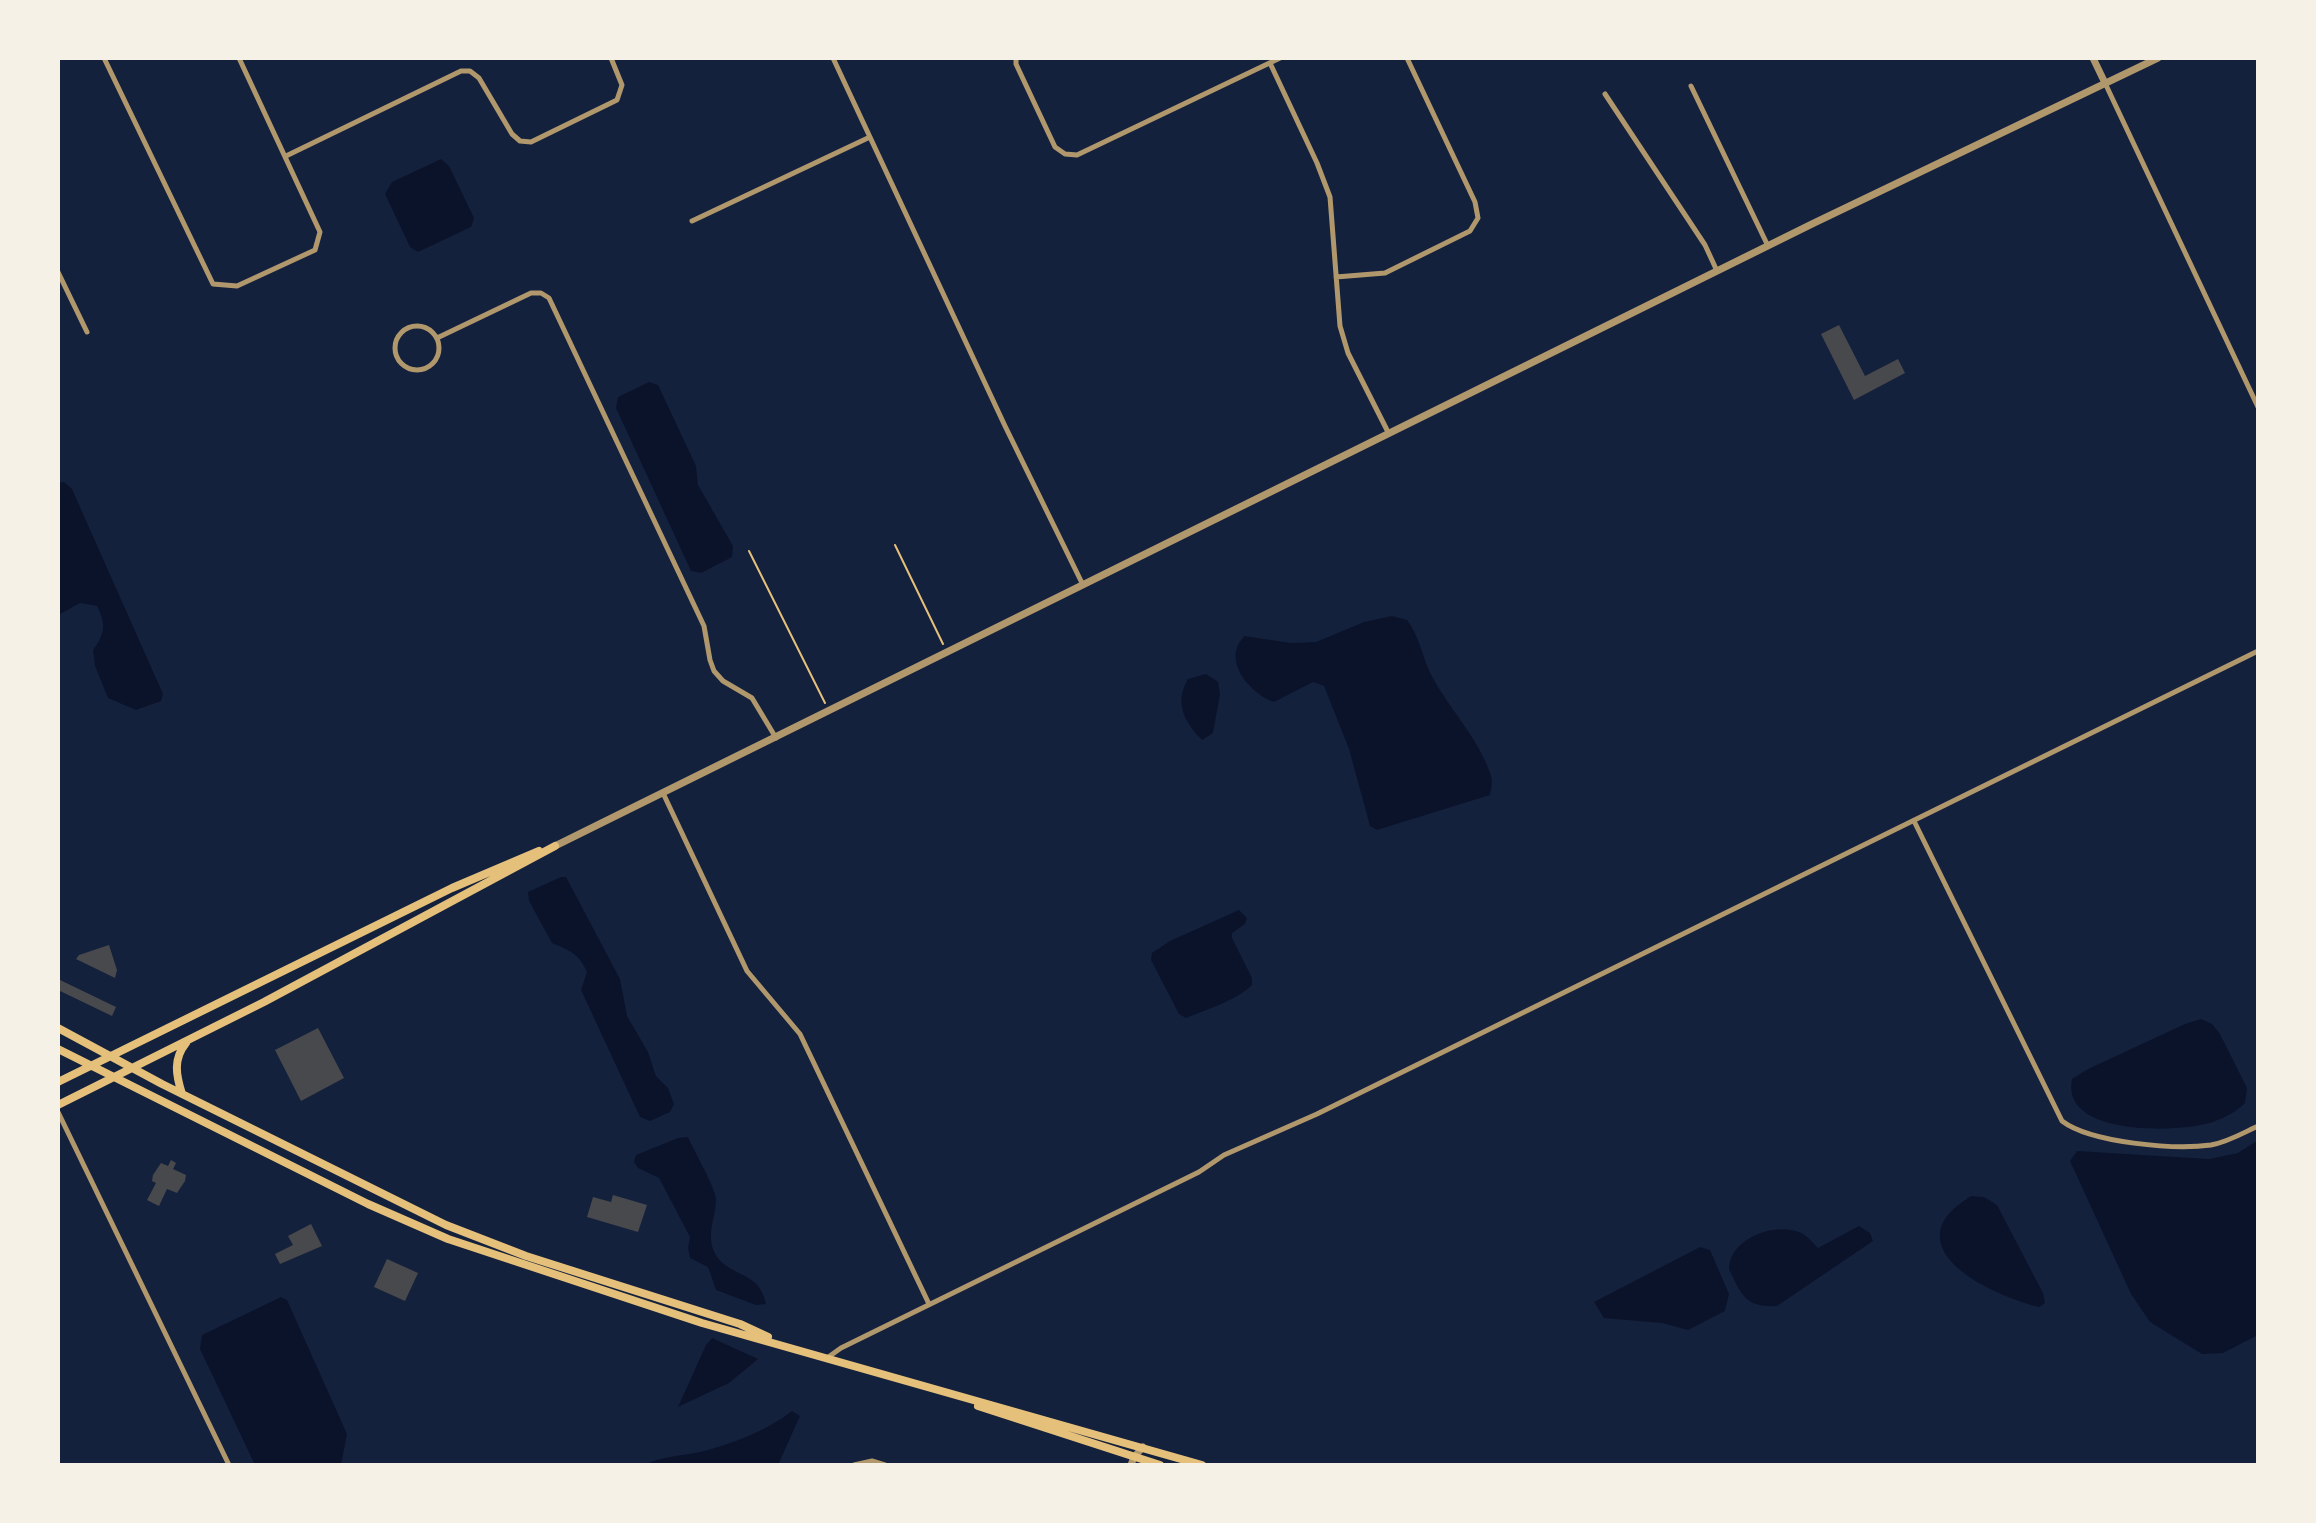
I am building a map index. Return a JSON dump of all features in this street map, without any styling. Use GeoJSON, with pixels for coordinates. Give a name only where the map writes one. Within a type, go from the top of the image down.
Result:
{"type":"FeatureCollection","features":[{"type":"Feature","properties":{"kind":"main road"},"geometry":{"type":"LineString","coordinates":[[58,1105],[189,1040],[555,846]]}},
{"type":"Feature","properties":{"kind":"main road"},"geometry":{"type":"LineString","coordinates":[[58,1082],[452,888],[514,860],[555,846]]}},
{"type":"Feature","properties":{"kind":"main road"},"geometry":{"type":"LineString","coordinates":[[58,1028],[182,1094],[446,1225],[526,1256],[740,1324],[787,1345]]}},
{"type":"Feature","properties":{"kind":"main road"},"geometry":{"type":"LineString","coordinates":[[182,1094],[177,1060],[189,1040]]}},
{"type":"Feature","properties":{"kind":"main road"},"geometry":{"type":"LineString","coordinates":[[58,1049],[368,1204],[433,1233],[702,1323],[1202,1465]]}},
{"type":"Feature","properties":{"kind":"main road"},"geometry":{"type":"LineString","coordinates":[[898,1379],[1132,1461],[1159,1465]]}},
{"type":"Feature","properties":{"kind":"street"},"geometry":{"type":"LineString","coordinates":[[104,58],[213,284],[237,286],[315,250],[320,232],[239,58]]}},
{"type":"Feature","properties":{"kind":"street"},"geometry":{"type":"LineString","coordinates":[[286,156],[461,71],[476,74],[512,134],[520,141],[531,142],[617,100],[622,85],[611,58]]}},
{"type":"Feature","properties":{"kind":"street"},"geometry":{"type":"LineString","coordinates":[[833,58],[1005,426],[1084,586]]}},
{"type":"Feature","properties":{"kind":"street"},"geometry":{"type":"LineString","coordinates":[[1016,58],[1016,64],[1055,147],[1065,154],[1077,155],[1280,58]]}},
{"type":"Feature","properties":{"kind":"street"},"geometry":{"type":"LineString","coordinates":[[1336,277],[1385,273],[1470,231],[1478,218],[1475,202],[1407,58]]}},
{"type":"Feature","properties":{"kind":"street"},"geometry":{"type":"LineString","coordinates":[[2093,58],[2258,407]]}},
{"type":"Feature","properties":{"kind":"street"},"geometry":{"type":"LineString","coordinates":[[555,846],[1717,271],[2158,58]]}},
{"type":"Feature","properties":{"kind":"street"},"geometry":{"type":"LineString","coordinates":[[1270,63],[1330,197],[1340,326],[1348,353],[1389,434]]}},
{"type":"Feature","properties":{"kind":"street"},"geometry":{"type":"LineString","coordinates":[[1691,86],[1768,246]]}},
{"type":"Feature","properties":{"kind":"street"},"geometry":{"type":"LineString","coordinates":[[1605,94],[1705,245],[1717,271]]}},
{"type":"Feature","properties":{"kind":"street"},"geometry":{"type":"LineString","coordinates":[[692,221],[870,137]]}},
{"type":"Feature","properties":{"kind":"street"},"geometry":{"type":"LineString","coordinates":[[58,272],[87,332]]}},
{"type":"Feature","properties":{"kind":"street"},"geometry":{"type":"LineString","coordinates":[[437,338],[531,293],[541,293],[549,298],[704,626],[714,671],[723,681],[752,698],[776,738]]}},
{"type":"Feature","properties":{"kind":"street"},"geometry":{"type":"LineString","coordinates":[[414,326],[425,327],[437,338],[438,354],[428,367],[412,369],[399,359],[396,344],[405,330],[414,326]]}},
{"type":"Feature","properties":{"kind":"street"},"geometry":{"type":"LineString","coordinates":[[827,1358],[929,1304],[1199,1172],[1224,1155],[1317,1114],[2258,651]]}},
{"type":"Feature","properties":{"kind":"street"},"geometry":{"type":"LineString","coordinates":[[663,793],[747,971],[800,1034],[929,1304]]}},
{"type":"Feature","properties":{"kind":"street"},"geometry":{"type":"LineString","coordinates":[[1914,821],[2062,1121],[2100,1138],[2193,1146],[2223,1142],[2258,1126]]}},
{"type":"Feature","properties":{"kind":"street"},"geometry":{"type":"LineString","coordinates":[[58,1112],[229,1465]]}},
{"type":"Feature","properties":{"kind":"street"},"geometry":{"type":"LineString","coordinates":[[1132,1461],[1143,1447]]}},
{"type":"Feature","properties":{"kind":"street"},"geometry":{"type":"LineString","coordinates":[[1143,1447],[1144,1463]]}},
{"type":"Feature","properties":{"kind":"street"},"geometry":{"type":"LineString","coordinates":[[854,1465],[872,1461],[885,1465]]}},
{"type":"Feature","properties":{"kind":"path"},"geometry":{"type":"LineString","coordinates":[[895,545],[947,653]]}},
{"type":"Feature","properties":{"kind":"path"},"geometry":{"type":"LineString","coordinates":[[749,551],[829,712]]}},
{"type":"Feature","properties":{"kind":"water"},"geometry":{"type":"Polygon","coordinates":[[[441,159],[449,166],[474,218],[471,227],[418,252],[410,247],[385,194],[392,182],[441,159]]]}},
{"type":"Feature","properties":{"kind":"water"},"geometry":{"type":"Polygon","coordinates":[[[649,382],[658,385],[696,466],[698,485],[733,546],[732,557],[701,573],[691,571],[616,408],[618,397],[649,382]]]}},
{"type":"Feature","properties":{"kind":"water"},"geometry":{"type":"Polygon","coordinates":[[[64,482],[72,489],[163,694],[161,701],[136,710],[108,698],[95,666],[93,650],[103,629],[97,606],[80,603],[60,614],[58,483],[64,482]]]}},
{"type":"Feature","properties":{"kind":"water"},"geometry":{"type":"Polygon","coordinates":[[[1392,616],[1407,620],[1412,628],[1433,678],[1480,750],[1492,783],[1490,795],[1377,830],[1370,826],[1349,749],[1324,686],[1313,682],[1274,702],[1245,681],[1236,656],[1244,636],[1291,643],[1316,642],[1364,622],[1392,616]]]}},
{"type":"Feature","properties":{"kind":"water"},"geometry":{"type":"Polygon","coordinates":[[[1206,674],[1218,682],[1220,694],[1213,733],[1202,740],[1186,719],[1182,696],[1188,679],[1206,674]]]}},
{"type":"Feature","properties":{"kind":"water"},"geometry":{"type":"Polygon","coordinates":[[[566,877],[620,979],[627,1016],[648,1052],[656,1076],[668,1088],[674,1104],[670,1112],[650,1121],[640,1117],[581,990],[587,972],[584,966],[574,954],[552,943],[529,901],[528,892],[566,877]]]}},
{"type":"Feature","properties":{"kind":"water"},"geometry":{"type":"Polygon","coordinates":[[[1239,910],[1247,918],[1245,924],[1232,933],[1232,938],[1252,978],[1252,985],[1229,1000],[1186,1018],[1179,1014],[1151,960],[1152,953],[1170,941],[1239,910]]]}},
{"type":"Feature","properties":{"kind":"water"},"geometry":{"type":"Polygon","coordinates":[[[2201,1019],[2212,1024],[2220,1034],[2247,1088],[2245,1103],[2234,1112],[2197,1126],[2151,1129],[2103,1121],[2084,1112],[2073,1098],[2072,1079],[2088,1069],[2201,1019]]]}},
{"type":"Feature","properties":{"kind":"water"},"geometry":{"type":"Polygon","coordinates":[[[688,1137],[715,1194],[711,1236],[713,1249],[726,1265],[757,1284],[766,1304],[756,1305],[716,1290],[708,1267],[690,1258],[690,1237],[659,1178],[638,1168],[634,1162],[636,1155],[688,1137]]]}},
{"type":"Feature","properties":{"kind":"water"},"geometry":{"type":"Polygon","coordinates":[[[2258,1140],[2258,1335],[2223,1353],[2202,1354],[2150,1322],[2131,1294],[2070,1161],[2077,1151],[2209,1159],[2238,1153],[2258,1140]]]}},
{"type":"Feature","properties":{"kind":"water"},"geometry":{"type":"Polygon","coordinates":[[[1971,1196],[1984,1197],[1997,1205],[2043,1293],[2045,1303],[2039,1307],[1992,1290],[1959,1269],[1947,1256],[1941,1242],[1943,1222],[1949,1213],[1971,1196]]]}},
{"type":"Feature","properties":{"kind":"water"},"geometry":{"type":"Polygon","coordinates":[[[1859,1226],[1870,1233],[1873,1241],[1777,1306],[1751,1302],[1737,1286],[1729,1269],[1736,1249],[1744,1241],[1765,1231],[1789,1229],[1799,1232],[1818,1248],[1859,1226]]]}},
{"type":"Feature","properties":{"kind":"water"},"geometry":{"type":"Polygon","coordinates":[[[1700,1247],[1710,1250],[1729,1294],[1725,1311],[1688,1330],[1662,1323],[1604,1318],[1594,1302],[1700,1247]]]}},
{"type":"Feature","properties":{"kind":"water"},"geometry":{"type":"Polygon","coordinates":[[[281,1297],[287,1300],[347,1434],[341,1465],[255,1465],[200,1349],[202,1335],[281,1297]]]}},
{"type":"Feature","properties":{"kind":"water"},"geometry":{"type":"Polygon","coordinates":[[[712,1338],[758,1359],[729,1383],[678,1407],[706,1345],[712,1338]]]}},
{"type":"Feature","properties":{"kind":"water"},"geometry":{"type":"Polygon","coordinates":[[[792,1411],[800,1416],[778,1465],[644,1465],[736,1441],[760,1431],[792,1411]]]}},
{"type":"Feature","properties":{"kind":"building"},"geometry":{"type":"Polygon","coordinates":[[[1839,325],[1865,376],[1898,359],[1905,373],[1854,400],[1821,334],[1839,325]]]}},
{"type":"Feature","properties":{"kind":"building"},"geometry":{"type":"Polygon","coordinates":[[[109,945],[117,970],[115,978],[76,959],[79,955],[109,945]]]}},
{"type":"Feature","properties":{"kind":"building"},"geometry":{"type":"Polygon","coordinates":[[[58,979],[116,1007],[112,1016],[58,990],[58,979]]]}},
{"type":"Feature","properties":{"kind":"building"},"geometry":{"type":"Polygon","coordinates":[[[318,1028],[344,1078],[301,1101],[275,1050],[318,1028]]]}},
{"type":"Feature","properties":{"kind":"building"},"geometry":{"type":"Polygon","coordinates":[[[171,1160],[176,1163],[173,1169],[186,1175],[185,1181],[177,1193],[167,1189],[159,1206],[147,1200],[156,1183],[152,1181],[153,1175],[161,1163],[168,1166],[171,1160]]]}},
{"type":"Feature","properties":{"kind":"building"},"geometry":{"type":"Polygon","coordinates":[[[613,1195],[647,1205],[638,1232],[587,1217],[593,1197],[611,1202],[613,1195]]]}},
{"type":"Feature","properties":{"kind":"building"},"geometry":{"type":"Polygon","coordinates":[[[311,1224],[322,1246],[280,1264],[275,1254],[293,1245],[288,1236],[311,1224]]]}},
{"type":"Feature","properties":{"kind":"building"},"geometry":{"type":"Polygon","coordinates":[[[387,1259],[418,1273],[405,1301],[374,1287],[387,1259]]]}}]}
